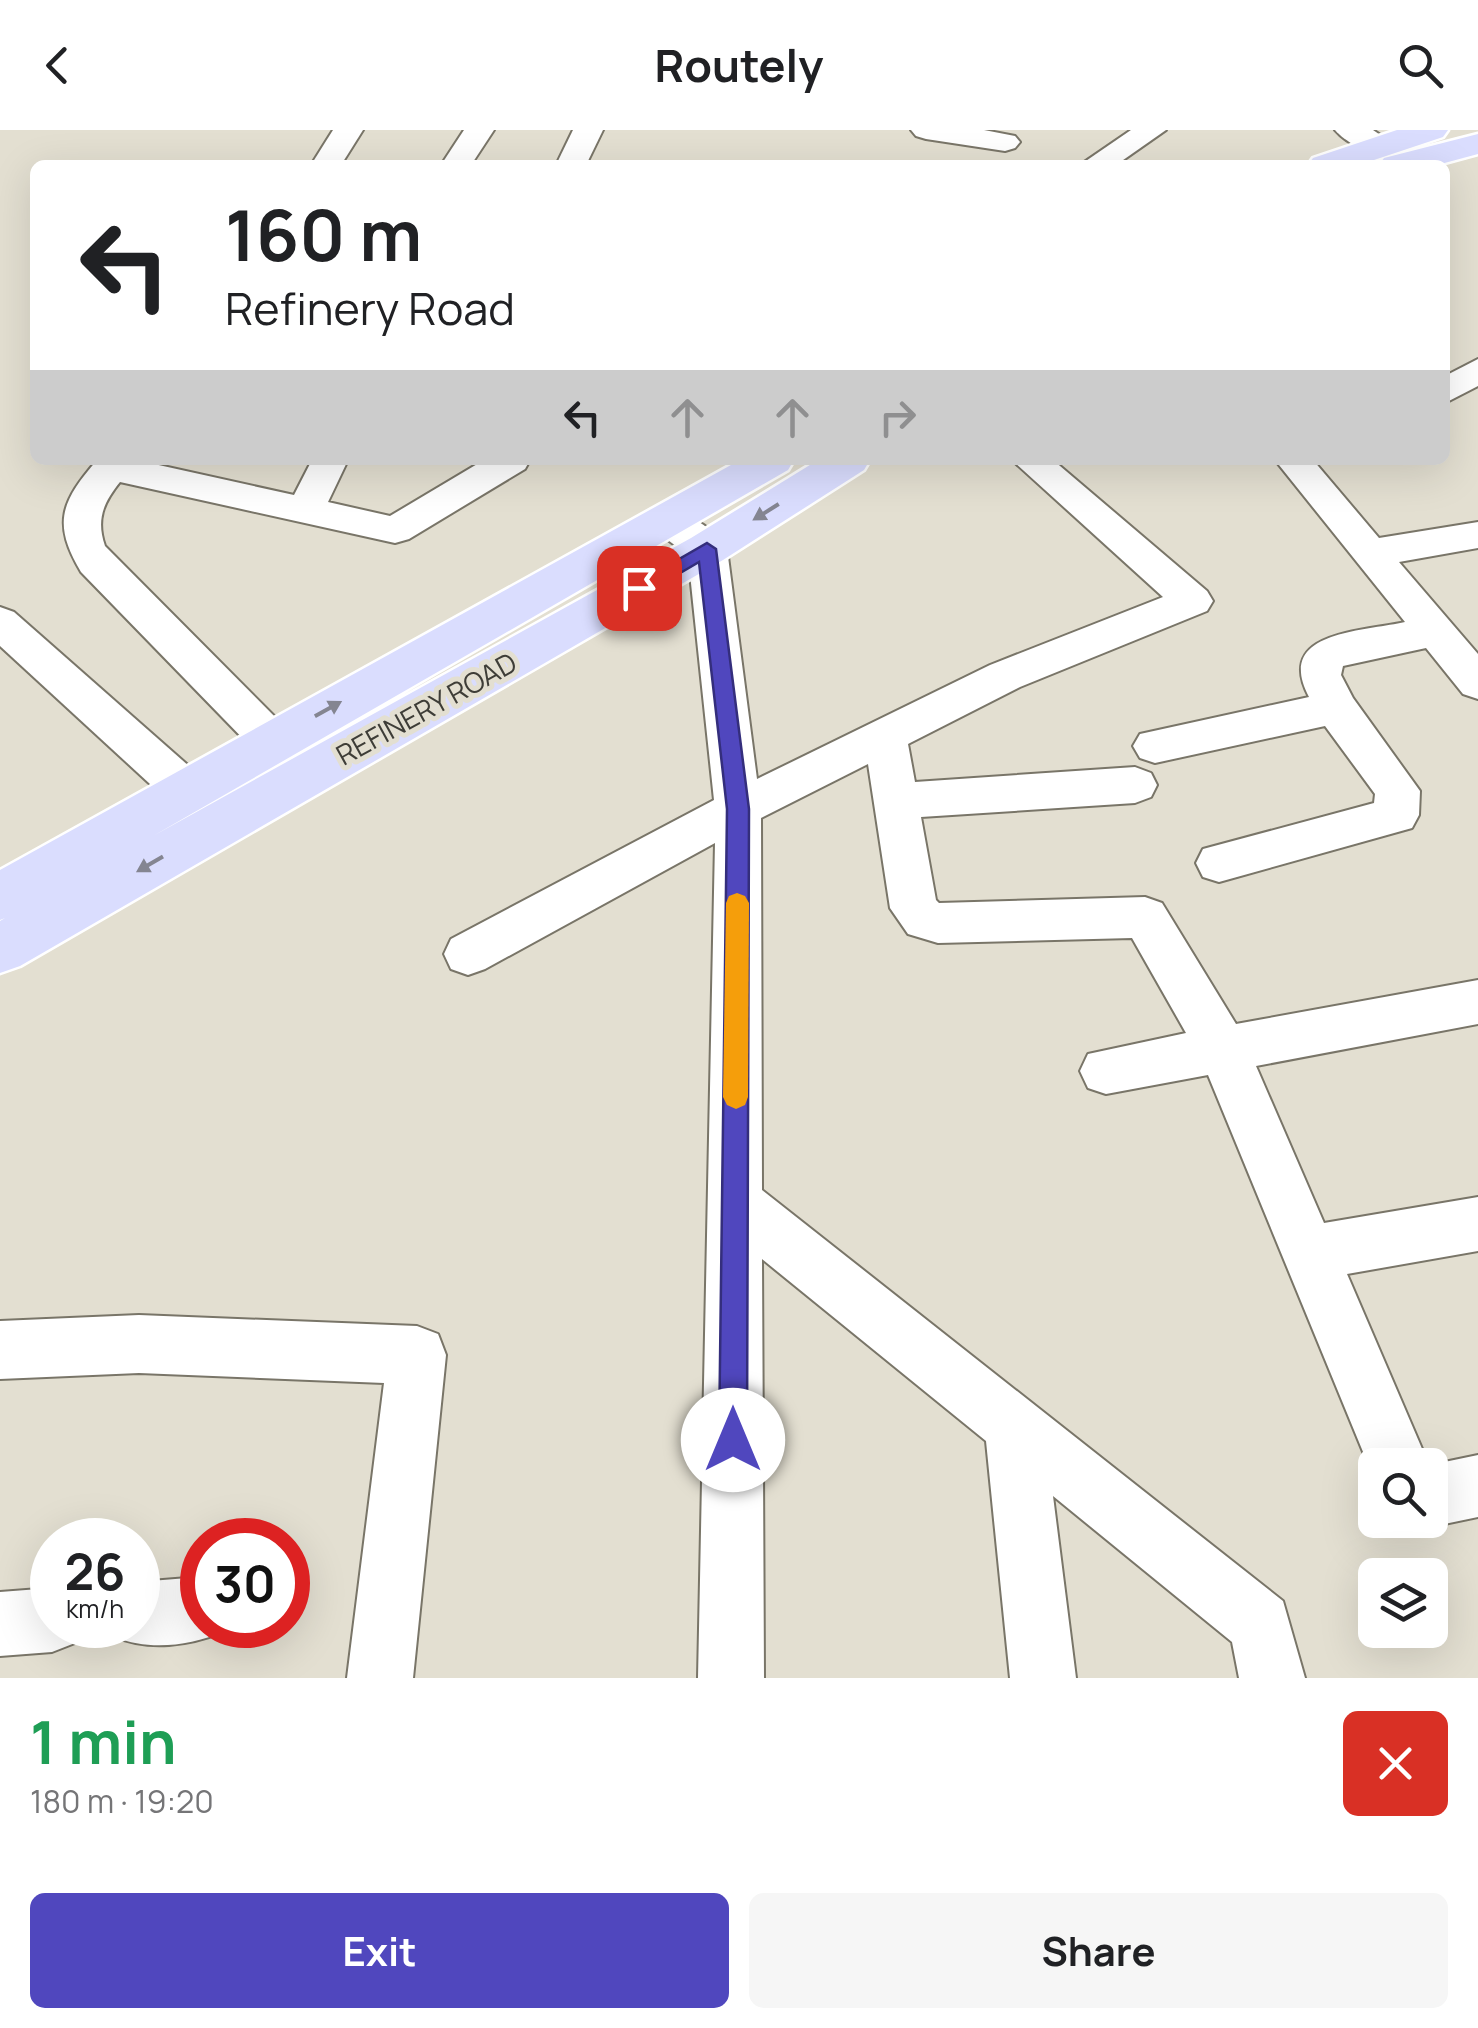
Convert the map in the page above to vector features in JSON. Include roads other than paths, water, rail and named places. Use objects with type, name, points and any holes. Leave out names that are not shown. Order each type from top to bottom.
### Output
[{"type":"main road","points":[[1339,160],[1375,147],[1444,139]]},
{"type":"main road","name":"REFINERY ROAD","points":[[0,897],[205,806],[300,780],[687,535],[767,465]]},
{"type":"main road","name":"REFINERY ROAD","points":[[0,949],[205,806],[271,740],[838,465]]},
{"type":"street","points":[[329,160],[348,130]]},
{"type":"street","points":[[459,160],[479,130]]},
{"type":"street","points":[[573,160],[588,130]]},
{"type":"street","points":[[926,130],[1005,142]]},
{"type":"street","points":[[1103,160],[1151,130]]},
{"type":"street","points":[[1450,389],[1478,370]]},
{"type":"street","points":[[113,465],[79,519],[81,542],[95,562],[271,740],[300,780]]},
{"type":"street","points":[[118,465],[395,530],[464,477],[498,465]]},
{"type":"street","points":[[305,510],[328,465]]},
{"type":"street","points":[[468,954],[738,809],[1005,676],[1193,600],[1036,465]]},
{"type":"street","points":[[1304,465],[1370,553],[1452,636],[1478,682]]},
{"type":"street","points":[[687,535],[738,809],[731,1678]]},
{"type":"street","points":[[1370,553],[1478,535]]},
{"type":"street","points":[[0,622],[205,806]]},
{"type":"street","points":[[1219,864],[1396,815],[1398,791],[1336,706],[1318,670],[1324,656],[1452,636]]},
{"type":"street","points":[[896,801],[1145,765],[1336,706]]},
{"type":"street","points":[[884,736],[914,908],[925,920],[938,923],[1145,917],[1223,1049],[1392,1448]]},
{"type":"street","points":[[1106,1071],[1478,1002]]},
{"type":"street","points":[[735,1202],[1260,1624],[1272,1678]]},
{"type":"street","points":[[1310,1253],[1478,1224]]},
{"type":"street","points":[[0,1350],[139,1344],[417,1355],[380,1678]]},
{"type":"street","points":[[1014,1426],[1043,1678]]},
{"type":"street","points":[[1448,1492],[1478,1486]]},
{"type":"street","points":[[0,1624],[30,1622]]}]
